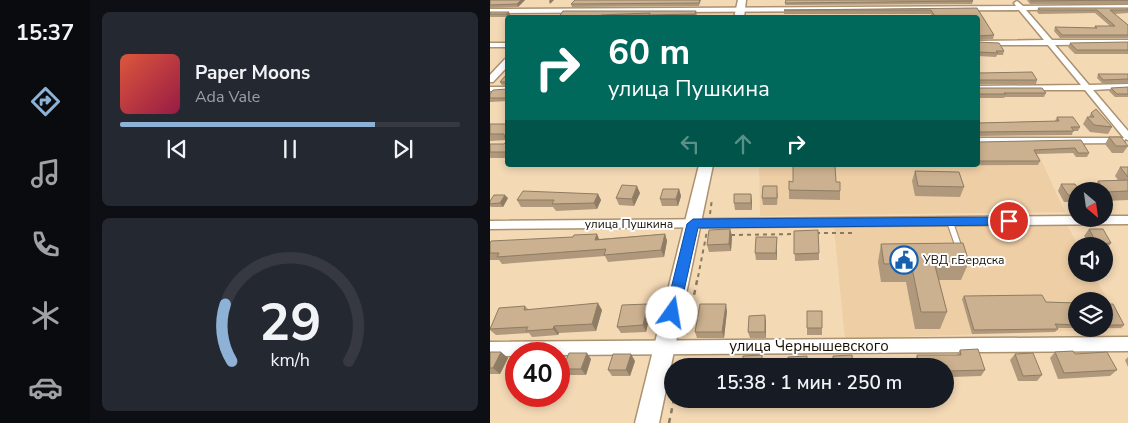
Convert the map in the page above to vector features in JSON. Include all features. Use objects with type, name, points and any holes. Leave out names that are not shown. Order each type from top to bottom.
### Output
[{"type":"street","points":[[1014,0],[1128,138]]},
{"type":"street","points":[[490,11],[557,8],[1128,7]]},
{"type":"street","points":[[551,15],[557,8]]},
{"type":"street","points":[[980,43],[1128,42]]},
{"type":"street","points":[[490,45],[505,45]]},
{"type":"street","points":[[490,80],[505,64]]},
{"type":"street","points":[[980,88],[1128,86]]},
{"type":"street","points":[[490,89],[505,89]]},
{"type":"street","points":[[980,141],[1128,138]]},
{"type":"street","points":[[647,423],[664,349],[701,224],[706,167]]},
{"type":"street","name":"улица Пушкина","points":[[490,225],[1128,220]]},
{"type":"street","name":"улица Чернышевского","points":[[490,350],[1128,344]]},
{"type":"lane","points":[[950,222],[961,254]]},
{"type":"path","points":[[682,358],[701,224],[714,192]]},
{"type":"path","points":[[669,423],[672,408]]},
{"type":"shaded area","points":[[980,140],[1032,140],[1065,212],[760,216],[759,167],[980,167]]},
{"type":"shaded area","points":[[1067,225],[1073,237],[1068,237],[1068,282],[1098,282],[1103,292],[1068,292],[1068,331],[845,339],[834,228]]},
{"type":"shaded area","points":[[1113,309],[1124,329],[1113,329]]},
{"type":"building","points":[[490,0],[521,0],[517,4],[490,5]]},
{"type":"building","points":[[575,0],[700,0],[699,3],[571,4]]},
{"type":"building","points":[[786,0],[972,0],[973,1],[785,3]]},
{"type":"building","points":[[1031,0],[1128,0],[1031,1]]},
{"type":"building","points":[[977,8],[994,35],[980,36],[980,15],[934,15],[931,10],[784,10]]},
{"type":"building","points":[[1038,8],[1128,8],[1128,10],[1110,10],[1128,25],[1128,35],[1062,35],[1055,27],[1097,28],[1095,26],[1115,26],[1097,10],[1040,10]]},
{"type":"building","points":[[563,11],[696,11],[695,14],[560,15]]},
{"type":"building","points":[[490,12],[509,12],[506,14],[490,14]]},
{"type":"building","points":[[980,42],[999,43],[1004,51],[996,51],[998,53],[980,52]]},
{"type":"building","points":[[1128,42],[1128,50],[1077,50],[1070,43]]},
{"type":"building","points":[[1032,72],[1037,80],[980,80],[980,73]]},
{"type":"building","points":[[1098,74],[1128,74],[1128,79],[1103,80]]},
{"type":"building","points":[[1128,87],[1128,94],[1117,94],[1111,88]]},
{"type":"building","points":[[980,88],[1042,88],[1046,93],[1004,93],[1006,94],[980,94]]},
{"type":"building","points":[[505,89],[505,98],[490,98],[493,90]]},
{"type":"building","points":[[1096,109],[1112,127],[1094,125],[1087,117],[1094,117],[1091,113]]},
{"type":"building","points":[[1057,117],[1073,117],[1080,127],[1071,127],[1074,131],[980,132],[980,123],[1059,121]]},
{"type":"building","points":[[490,124],[505,124],[505,138],[504,134],[490,134]]},
{"type":"building","points":[[1109,137],[1121,137],[1128,146],[1116,146]]},
{"type":"building","points":[[1081,140],[1089,153],[1078,153],[1075,148],[1034,150],[1040,161],[980,161],[980,142]]},
{"type":"building","points":[[490,144],[504,144],[505,152],[490,152]]},
{"type":"building","points":[[793,167],[835,167],[836,182],[840,182],[840,191],[789,190],[789,181],[793,182]]},
{"type":"building","points":[[1120,167],[1128,167],[1128,177]]},
{"type":"building","points":[[915,171],[959,172],[964,187],[918,186]]},
{"type":"building","points":[[1128,180],[1128,191],[1113,192],[1113,182],[1098,181]]},
{"type":"building","points":[[1061,184],[1068,184],[1068,195]]},
{"type":"building","points":[[622,185],[637,186],[632,199],[616,198]]},
{"type":"building","points":[[763,186],[777,186],[777,198],[762,198]]},
{"type":"building","points":[[663,189],[679,189],[676,199],[660,199]]},
{"type":"building","points":[[523,191],[598,194],[594,203],[552,204],[554,200],[517,200]]},
{"type":"building","points":[[734,194],[751,194],[751,203],[734,203]]},
{"type":"building","points":[[494,195],[505,195],[500,203],[490,204]]},
{"type":"building","points":[[730,229],[729,244],[707,245],[709,230]]},
{"type":"building","points":[[1089,229],[1103,229],[1108,237],[1093,237]]},
{"type":"building","points":[[818,230],[819,253],[794,254],[794,231]]},
{"type":"building","points":[[597,234],[595,240],[665,234],[661,250],[604,255],[606,249],[497,257],[499,253],[490,253],[491,241]]},
{"type":"building","points":[[756,237],[777,237],[776,253],[755,253]]},
{"type":"building","points":[[963,243],[969,262],[934,262],[947,312],[921,312],[911,263],[884,264],[881,244]]},
{"type":"building","points":[[1042,295],[1046,302],[1068,303],[1068,325],[1055,324],[1058,329],[974,330],[964,296]]},
{"type":"building","points":[[598,303],[592,324],[554,326],[553,329],[526,331],[528,327],[490,329],[499,308],[525,306],[524,310]]},
{"type":"building","points":[[648,304],[643,325],[617,327],[622,305]]},
{"type":"building","points":[[700,304],[726,304],[722,332],[695,332]]},
{"type":"building","points":[[1113,304],[1124,325],[1113,325]]},
{"type":"building","points":[[807,311],[822,311],[822,328],[807,328]]},
{"type":"building","points":[[765,315],[765,332],[748,332],[749,316]]},
{"type":"building","points":[[978,349],[985,370],[954,371],[954,358],[918,358],[917,355],[961,355],[960,350]]},
{"type":"building","points":[[1073,351],[1075,354],[1107,352],[1117,370],[1064,373],[1055,352]]},
{"type":"building","points":[[490,352],[501,352],[493,368],[490,368]]},
{"type":"building","points":[[570,353],[587,353],[581,369],[570,369]]},
{"type":"building","points":[[1033,353],[1042,375],[1023,376],[1015,354]]},
{"type":"building","points":[[613,354],[631,354],[626,370],[608,370]]},
{"type":"building","points":[[762,355],[762,358],[743,358],[743,356]]},
{"type":"building","points":[[852,355],[852,358],[833,358],[833,356]]},
{"type":"building","points":[[807,356],[807,358],[788,358]]},
{"type":"place","name":"УВД г.Бердска","points":[[904,260]]},
{"type":"route","points":[[672,313],[693,224],[1009,221]]}]
